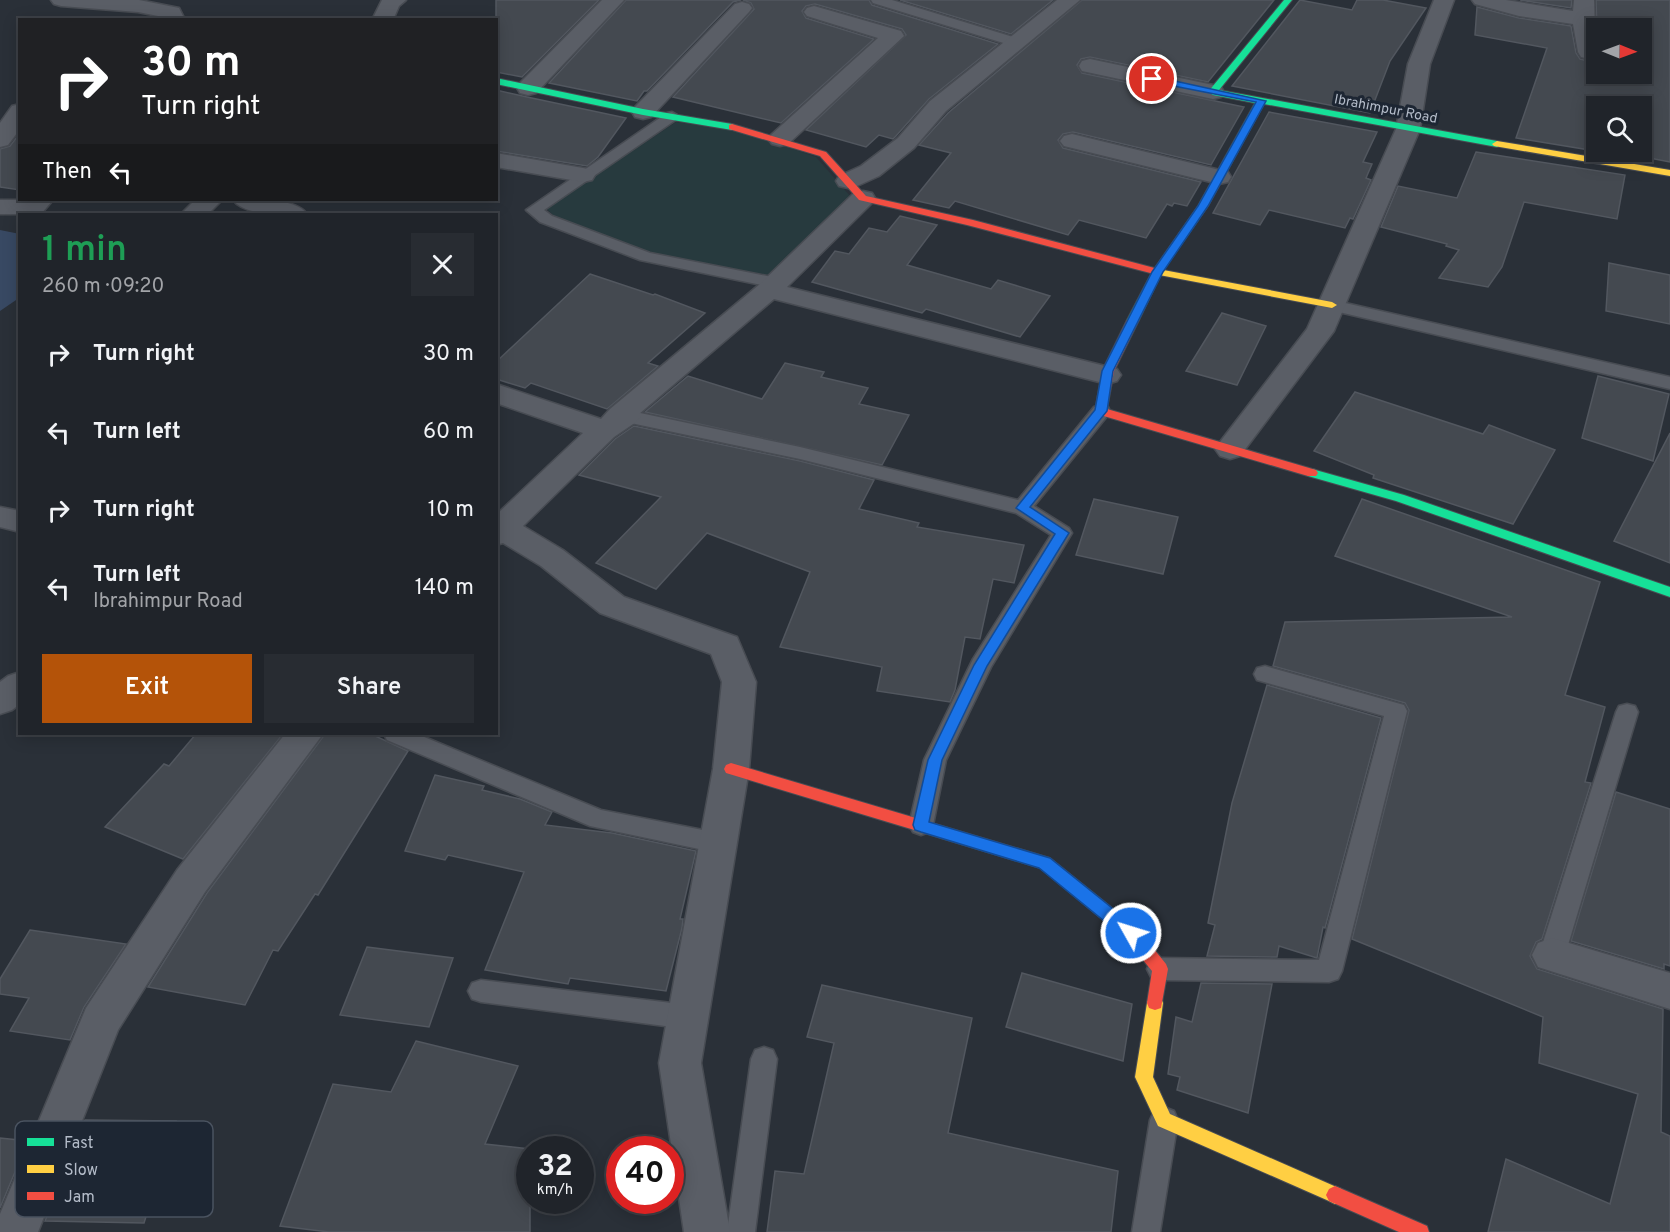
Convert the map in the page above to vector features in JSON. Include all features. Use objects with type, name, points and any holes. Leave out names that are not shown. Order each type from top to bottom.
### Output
[{"type":"street","points":[[61,0],[138,6],[172,12],[174,18]]},
{"type":"street","points":[[383,18],[391,2],[396,0]]},
{"type":"street","points":[[528,88],[614,0]]},
{"type":"street","points":[[707,1232],[680,1062],[731,769],[740,682],[725,646],[612,605],[552,558],[500,531],[615,423],[620,415],[772,286],[870,171],[906,143],[938,106],[1070,0]]},
{"type":"street","points":[[1090,66],[1213,92],[1288,0]]},
{"type":"street","points":[[1230,449],[1320,331],[1408,129],[1419,64],[1444,0]]},
{"type":"street","points":[[1482,0],[1520,10],[1584,10],[1586,31]]},
{"type":"street","points":[[644,112],[742,8]]},
{"type":"street","points":[[780,139],[893,36],[814,12]]},
{"type":"street","points":[[498,81],[644,112],[744,129],[824,154],[855,189],[1157,272],[1332,305]]},
{"type":"street","name":"Ibrahimpur Road","points":[[1213,92],[1408,129],[1670,173]]},
{"type":"street","points":[[1261,101],[1203,206],[1157,272],[1107,375],[1101,411],[1400,498],[1670,592]]},
{"type":"street","points":[[0,140],[18,114]]},
{"type":"street","points":[[1072,141],[1219,177]]},
{"type":"street","points":[[498,160],[583,175]]},
{"type":"street","points":[[0,207],[32,209],[40,201]]},
{"type":"street","points":[[195,213],[209,201]]},
{"type":"street","points":[[248,201],[290,213]]},
{"type":"street","points":[[772,286],[1107,375]]},
{"type":"street","points":[[498,394],[615,423]]},
{"type":"street","points":[[0,517],[18,522]]},
{"type":"street","points":[[0,701],[18,688]]},
{"type":"street","points":[[60,1121],[101,1021],[192,881],[304,735]]},
{"type":"street","points":[[731,769],[1045,863],[1131,933],[1161,969],[1144,1077],[1164,1120],[1420,1232]]},
{"type":"street","points":[[1552,955],[1670,991]]},
{"type":"street","points":[[15,1232],[21,1217]]},
{"type":"lane","points":[[878,0],[1015,42]]},
{"type":"lane","points":[[672,116],[534,210],[546,219],[645,256],[772,286]]},
{"type":"lane","points":[[1332,305],[1670,383]]},
{"type":"lane","points":[[1022,508],[1101,411]]},
{"type":"lane","points":[[615,423],[800,453],[1022,508],[1062,533],[981,665],[935,760],[921,825]]},
{"type":"lane","points":[[1161,969],[1329,970],[1396,711],[1265,674]]},
{"type":"lane","points":[[1552,955],[1627,712]]},
{"type":"lane","points":[[397,735],[598,819],[718,843]]},
{"type":"lane","points":[[481,991],[688,1017]]},
{"type":"lane","points":[[741,1232],[764,1059]]},
{"type":"lane","points":[[1146,1232],[1164,1120]]},
{"type":"green space","points":[[676,122],[741,131],[816,157],[851,197],[774,276],[655,255],[556,218],[546,208]]},
{"type":"water","points":[[0,230],[18,234],[18,299],[0,311]]},
{"type":"building","points":[[496,0],[599,0],[522,77],[498,72],[498,18],[496,18]]},
{"type":"building","points":[[626,0],[741,0],[733,2],[647,91],[644,91],[637,101],[549,83]]},
{"type":"building","points":[[743,0],[869,0],[872,5],[998,44],[929,99],[893,139],[879,135],[866,147],[806,130],[906,35],[902,29],[815,4],[806,6],[802,11],[806,18],[874,39],[781,123],[673,97],[754,9],[751,3]]},
{"type":"building","points":[[900,0],[1053,0],[1011,34]]},
{"type":"building","points":[[1082,0],[1274,0],[1208,82],[1090,57],[1081,59],[1077,65],[1082,73],[1244,107],[1211,165],[1073,132],[1063,134],[1058,140],[1063,148],[1201,182],[1187,206],[1167,204],[1146,238],[1079,220],[1068,235],[955,201],[949,208],[913,200],[951,153],[919,145],[948,113]]},
{"type":"building","points":[[1300,0],[1352,10],[1357,0],[1383,0],[1426,8],[1390,61],[1370,113],[1232,86]]},
{"type":"building","points":[[1520,0],[1572,0],[1571,8]]},
{"type":"building","points":[[1596,0],[1670,0],[1670,162],[1652,158],[1652,96],[1586,96],[1586,149],[1516,138],[1547,48],[1475,35],[1477,7],[1519,18],[1571,26],[1576,53],[1580,59],[1586,60],[1586,84],[1652,84],[1652,18],[1597,18]]},
{"type":"building","points":[[498,90],[626,118],[598,157],[587,166],[498,151]]},
{"type":"building","points":[[1269,112],[1377,132],[1363,162],[1372,164],[1366,178],[1371,180],[1353,219],[1350,218],[1345,228],[1269,210],[1260,225],[1213,213]]},
{"type":"building","points":[[18,136],[18,190],[0,187],[0,149],[10,146]]},
{"type":"building","points":[[1476,152],[1625,175],[1617,219],[1524,202],[1502,267],[1488,287],[1439,278],[1459,250],[1446,246],[1447,244],[1381,227],[1398,186],[1457,198]]},
{"type":"building","points":[[900,216],[937,225],[907,265],[991,289],[998,280],[1050,296],[1020,337],[926,309],[922,313],[812,282],[835,251],[849,254],[869,228],[887,232]]},
{"type":"building","points":[[1609,263],[1670,275],[1670,324],[1606,311]]},
{"type":"building","points":[[590,274],[655,294],[705,313],[648,363],[658,366],[607,409],[531,383],[525,388],[498,380],[498,360]]},
{"type":"building","points":[[1222,313],[1266,326],[1237,385],[1186,371]]},
{"type":"building","points":[[785,363],[824,372],[821,377],[868,388],[859,404],[909,415],[882,465],[645,412],[688,376],[762,399]]},
{"type":"building","points":[[1598,376],[1669,394],[1653,461],[1582,438]]},
{"type":"building","points":[[1355,392],[1483,434],[1489,425],[1555,450],[1513,524],[1373,478],[1374,475],[1314,451]]},
{"type":"building","points":[[634,426],[800,461],[874,480],[859,509],[919,523],[917,527],[1024,545],[1014,583],[993,579],[980,639],[965,637],[955,690],[950,702],[877,691],[882,667],[780,647],[810,572],[707,533],[656,589],[596,563],[661,497],[579,475],[615,439]]},
{"type":"building","points":[[1670,433],[1670,563],[1614,541]]},
{"type":"building","points":[[1094,499],[1178,517],[1163,574],[1076,555]]},
{"type":"building","points":[[1362,499],[1600,582],[1565,695],[1605,707],[1585,782],[1591,783],[1542,939],[1536,942],[1530,956],[1537,969],[1663,1009],[1661,1132],[1670,1136],[1670,1232],[1488,1232],[1506,1159],[1610,1204],[1638,1094],[1539,1063],[1543,1017],[1352,939],[1409,710],[1405,703],[1273,666],[1285,622],[1512,617],[1335,556]]},
{"type":"building","points":[[1267,685],[1381,718],[1325,928],[1323,927],[1317,958],[1279,946],[1277,957],[1207,956],[1215,925],[1208,923],[1232,803]]},
{"type":"building","points":[[195,735],[282,735],[183,859],[105,827],[164,764],[169,766]]},
{"type":"building","points":[[324,735],[373,735],[408,751],[318,895],[315,894],[278,951],[273,950],[245,1005],[148,987],[207,893]]},
{"type":"building","points":[[435,775],[484,786],[482,790],[520,799],[552,812],[545,825],[612,833],[696,851],[680,919],[683,919],[682,928],[666,991],[570,978],[568,984],[485,970],[524,872],[448,855],[445,860],[405,851]]},
{"type":"building","points":[[1616,792],[1670,809],[1670,966],[1664,964],[1664,969],[1571,941]]},
{"type":"building","points":[[30,930],[126,944],[84,1007],[70,1040],[10,1031],[29,998],[0,994],[0,979]]},
{"type":"building","points":[[367,947],[453,958],[429,1027],[340,1015]]},
{"type":"building","points":[[1022,973],[1132,1004],[1123,1061],[1006,1027]]},
{"type":"building","points":[[1201,983],[1272,984],[1248,1113],[1177,1090],[1180,1077],[1168,1074],[1176,1017],[1192,1022]]},
{"type":"building","points":[[822,985],[972,1018],[948,1133],[1118,1171],[1111,1232],[767,1232],[775,1171],[804,1174],[834,1043],[807,1037]]},
{"type":"building","points":[[416,1041],[518,1066],[485,1144],[516,1147],[516,1214],[530,1214],[530,1232],[329,1232],[280,1226],[333,1084],[391,1092]]},
{"type":"building","points":[[85,1120],[176,1121],[85,1121]]},
{"type":"building","points":[[0,1138],[15,1140],[15,1172],[0,1208]]},
{"type":"building","points":[[47,1217],[146,1217],[144,1223],[45,1221]]},
{"type":"traffic: fast","points":[[1288,0],[1213,92],[1497,144]]},
{"type":"traffic: fast","points":[[498,81],[643,112],[732,127]]},
{"type":"traffic: fast","points":[[1133,320],[1157,272],[1203,206],[1261,101]]},
{"type":"traffic: fast","points":[[1312,473],[1400,498],[1670,592]]},
{"type":"traffic: slow","points":[[1497,144],[1670,173]]},
{"type":"traffic: slow","points":[[1158,272],[1332,305]]},
{"type":"traffic: slow","points":[[1155,1003],[1144,1077],[1164,1120],[1335,1195]]},
{"type":"traffic: jam","points":[[732,127],[823,154],[863,198],[969,222],[1158,272]]},
{"type":"traffic: jam","points":[[1133,320],[1108,371],[1101,411],[1312,473]]},
{"type":"traffic: jam","points":[[731,769],[1045,863],[1131,933],[1160,969],[1155,1003]]},
{"type":"traffic: jam","points":[[1335,1195],[1420,1232]]},
{"type":"route","points":[[1131,933],[1045,863],[921,825],[935,760],[981,665],[1062,533],[1022,508],[1101,411],[1108,371],[1157,272],[1203,206],[1261,101],[1152,79]]}]
